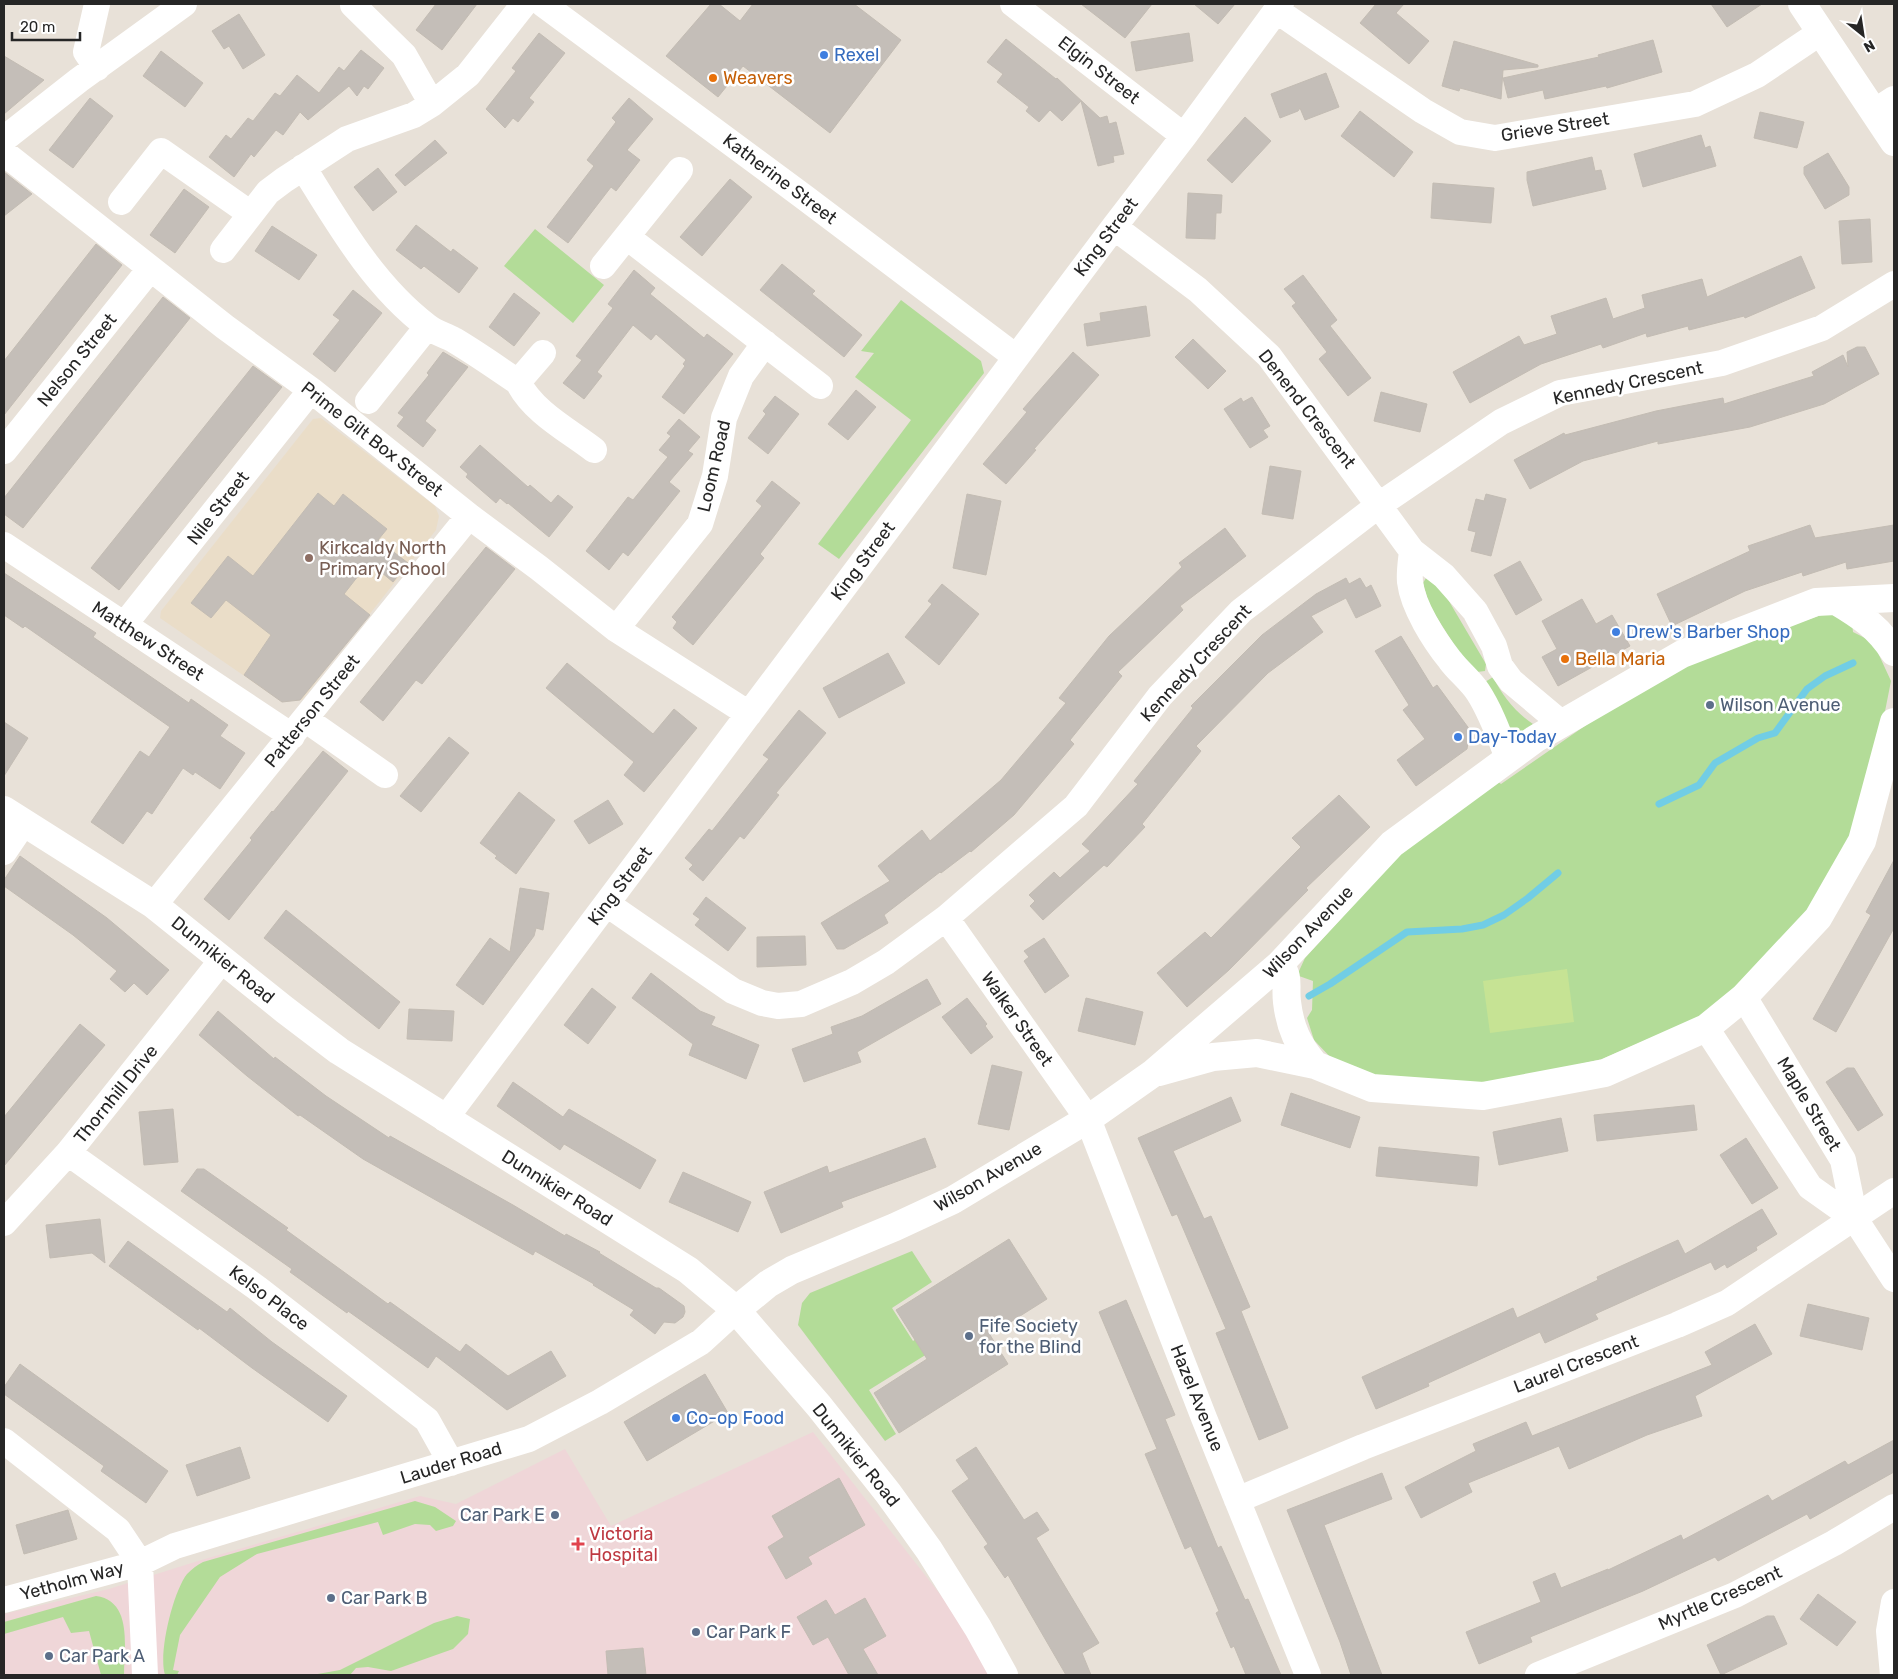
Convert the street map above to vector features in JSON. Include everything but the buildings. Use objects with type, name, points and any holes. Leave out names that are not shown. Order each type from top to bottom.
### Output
[{"type":"street","points":[[97,4],[86,52],[97,68]]},
{"type":"street","points":[[223,250],[268,192],[303,167],[347,139],[414,115],[432,104],[468,75],[524,4]]},
{"type":"street","name":"Katherine Street","points":[[543,4],[797,191],[1016,357]]},
{"type":"street","name":"Elgin Street","points":[[1013,4],[1184,136]]},
{"type":"street","points":[[1802,4],[1821,32],[1884,106],[1894,142]]},
{"type":"street","points":[[353,5],[404,55],[432,104]]},
{"type":"street","points":[[4,139],[175,6]]},
{"type":"street","name":"King Street","points":[[445,1119],[1279,7]]},
{"type":"street","name":"Grieve Street","points":[[1279,7],[1423,111],[1460,132],[1495,138],[1695,104],[1756,75],[1821,32]]},
{"type":"street","points":[[121,202],[161,151],[251,214]]},
{"type":"street","name":"Prime Gilt Box Street","points":[[4,153],[225,327],[312,390],[469,516],[616,629],[749,714]]},
{"type":"street","points":[[303,167],[353,245],[376,276],[407,309],[427,327],[452,339],[518,382],[532,403],[594,450]]},
{"type":"street","points":[[603,266],[680,170]]},
{"type":"street","name":"Denend Crescent","points":[[1114,227],[1198,290],[1270,356],[1412,551],[1444,576],[1475,612],[1494,646],[1500,666],[1511,681],[1561,723]]},
{"type":"street","points":[[627,237],[820,386]]},
{"type":"street","name":"Nelson Street","points":[[4,451],[150,269]]},
{"type":"street","name":"Kennedy Crescent","points":[[607,904],[733,991],[762,1003],[778,1006],[801,1004],[852,982],[886,962],[946,918],[1076,806],[1160,696],[1242,611],[1379,505],[1501,422],[1560,394],[1722,363],[1822,328],[1894,284]]},
{"type":"street","points":[[368,401],[427,327]]},
{"type":"street","name":"Loom Road","points":[[616,629],[700,524],[715,476],[724,418],[741,376],[765,343]]},
{"type":"street","points":[[518,382],[543,353]]},
{"type":"street","name":"Nile Street","points":[[124,625],[312,390]]},
{"type":"street","name":"Patterson Street","points":[[154,905],[469,516]]},
{"type":"street","name":"Matthew Street","points":[[4,546],[124,625],[298,727],[385,775]]},
{"type":"street","points":[[1412,551],[1410,582],[1422,615],[1450,661],[1479,694],[1490,714],[1508,758]]},
{"type":"street","name":"Wilson Avenue","points":[[736,1310],[768,1284],[792,1270],[895,1227],[953,1200],[1088,1119],[1152,1074],[1280,964],[1392,844],[1508,758],[1561,723],[1682,654],[1816,602],[1894,598]]},
{"type":"street","points":[[1836,601],[1866,619],[1885,637],[1894,652]]},
{"type":"street","points":[[1152,1074],[1213,1057],[1257,1053],[1315,1065],[1372,1088],[1483,1096],[1605,1073],[1706,1028],[1744,998],[1818,918],[1862,841],[1894,722]]},
{"type":"street","points":[[4,852],[14,817]]},
{"type":"street","name":"Dunnikier Road","points":[[14,817],[154,905],[339,1051],[688,1270],[736,1310],[819,1406],[888,1493],[929,1550],[978,1628],[1004,1675]]},
{"type":"street","name":"Walker Street","points":[[946,918],[1088,1119]]},
{"type":"street","name":"Thornhill Drive","points":[[4,1224],[68,1153],[222,960]]},
{"type":"street","points":[[1280,964],[1286,973],[1287,1000],[1293,1031],[1302,1049],[1315,1065]]},
{"type":"street","name":"Maple Street","points":[[1744,998],[1843,1160],[1854,1219]]},
{"type":"street","name":"Maple Street","points":[[1706,1028],[1810,1187],[1854,1219],[1894,1279]]},
{"type":"street","name":"Hazel Avenue","points":[[1088,1119],[1237,1500],[1308,1675]]},
{"type":"street","name":"Kelso Place","points":[[68,1153],[257,1288],[427,1420],[452,1463]]},
{"type":"street","name":"Laurel Crescent","points":[[1237,1500],[1363,1447],[1677,1325],[1727,1303],[1894,1191]]},
{"type":"street","name":"Lauder Road","points":[[140,1563],[175,1546],[529,1439],[600,1402],[702,1342],[736,1310]]},
{"type":"street","points":[[4,1441],[118,1530],[140,1563],[145,1675]]},
{"type":"street","name":"Myrtle Crescent","points":[[1538,1675],[1735,1595],[1834,1543],[1894,1507]]},
{"type":"street","name":"Yetholm Way","points":[[4,1600],[140,1563]]},
{"type":"street","points":[[1893,1675],[1889,1631],[1894,1602]]},
{"type":"shaded area","name":"Kirkcaldy North Primary School","points":[[321,418],[435,506],[439,516],[436,530],[302,700],[282,702],[160,618],[161,611],[313,419]]},
{"type":"shaded area","name":"Victoria Hospital","points":[[813,1432],[954,1612],[989,1675],[4,1675],[4,1614],[109,1589],[420,1496],[456,1504],[565,1449],[611,1526]]},
{"type":"green space","points":[[535,229],[604,285],[573,323],[504,266]]},
{"type":"green space","points":[[901,300],[981,361],[984,373],[839,559],[818,544],[911,420],[855,377],[874,353],[861,351]]},
{"type":"green space","points":[[1426,578],[1443,591],[1486,664],[1485,671],[1477,672],[1458,651],[1429,605],[1423,583]]},
{"type":"green space","points":[[1827,613],[1852,622],[1853,632],[1873,642],[1891,681],[1871,782],[1848,852],[1801,927],[1718,1009],[1602,1059],[1483,1087],[1386,1082],[1333,1060],[1314,1040],[1307,1018],[1312,1010],[1313,981],[1299,976],[1299,971],[1305,958],[1400,854],[1497,781],[1501,784],[1631,694],[1708,654]]},
{"type":"green space","points":[[1493,677],[1510,703],[1533,724],[1513,739],[1485,682]]},
{"type":"green space","points":[[1567,969],[1574,1022],[1490,1033],[1483,981]]},
{"type":"green space","points":[[912,1251],[932,1282],[892,1308],[913,1341],[938,1325],[948,1341],[869,1390],[896,1434],[885,1441],[798,1325],[802,1303],[810,1293]]},
{"type":"green space","points":[[415,1501],[435,1507],[456,1521],[453,1526],[436,1531],[430,1525],[415,1524],[383,1535],[378,1522],[257,1554],[220,1577],[180,1635],[173,1670],[179,1671],[177,1675],[165,1675],[163,1665],[165,1638],[172,1608],[187,1574],[197,1566],[203,1562]]},
{"type":"green space","points":[[96,1596],[108,1600],[116,1607],[121,1616],[125,1639],[124,1675],[101,1675],[89,1631],[71,1633],[63,1617],[4,1634],[4,1622]]},
{"type":"green space","points":[[457,1616],[470,1619],[468,1634],[453,1649],[391,1671],[368,1667],[356,1668],[350,1675],[312,1675],[340,1670],[434,1623]]},
{"type":"waterway","points":[[1659,804],[1699,785],[1715,763],[1758,738],[1775,733],[1807,689],[1825,676],[1853,663]]},
{"type":"waterway","points":[[1309,996],[1407,932],[1462,929],[1483,925],[1504,915],[1558,873]]},
{"type":"place","name":"Rexel","points":[[824,55]]},
{"type":"place","name":"Weavers","points":[[713,78]]},
{"type":"place","name":"Kirkcaldy North Primary School","points":[[309,558]]},
{"type":"place","name":"Drew's Barber Shop","points":[[1616,632]]},
{"type":"place","name":"Bella Maria","points":[[1565,659]]},
{"type":"place","name":"Wilson Avenue","points":[[1710,705]]},
{"type":"place","name":"Day-Today","points":[[1458,737]]},
{"type":"place","name":"Fife Society for the Blind","points":[[969,1336]]},
{"type":"place","name":"Co-op Food","points":[[676,1418]]},
{"type":"place","name":"Car Park E","points":[[555,1515]]},
{"type":"place","name":"Victoria Hospital","points":[[578,1544]]},
{"type":"place","name":"Car Park B","points":[[331,1598]]},
{"type":"place","name":"Car Park F","points":[[696,1632]]},
{"type":"place","name":"Car Park A","points":[[49,1656]]}]
